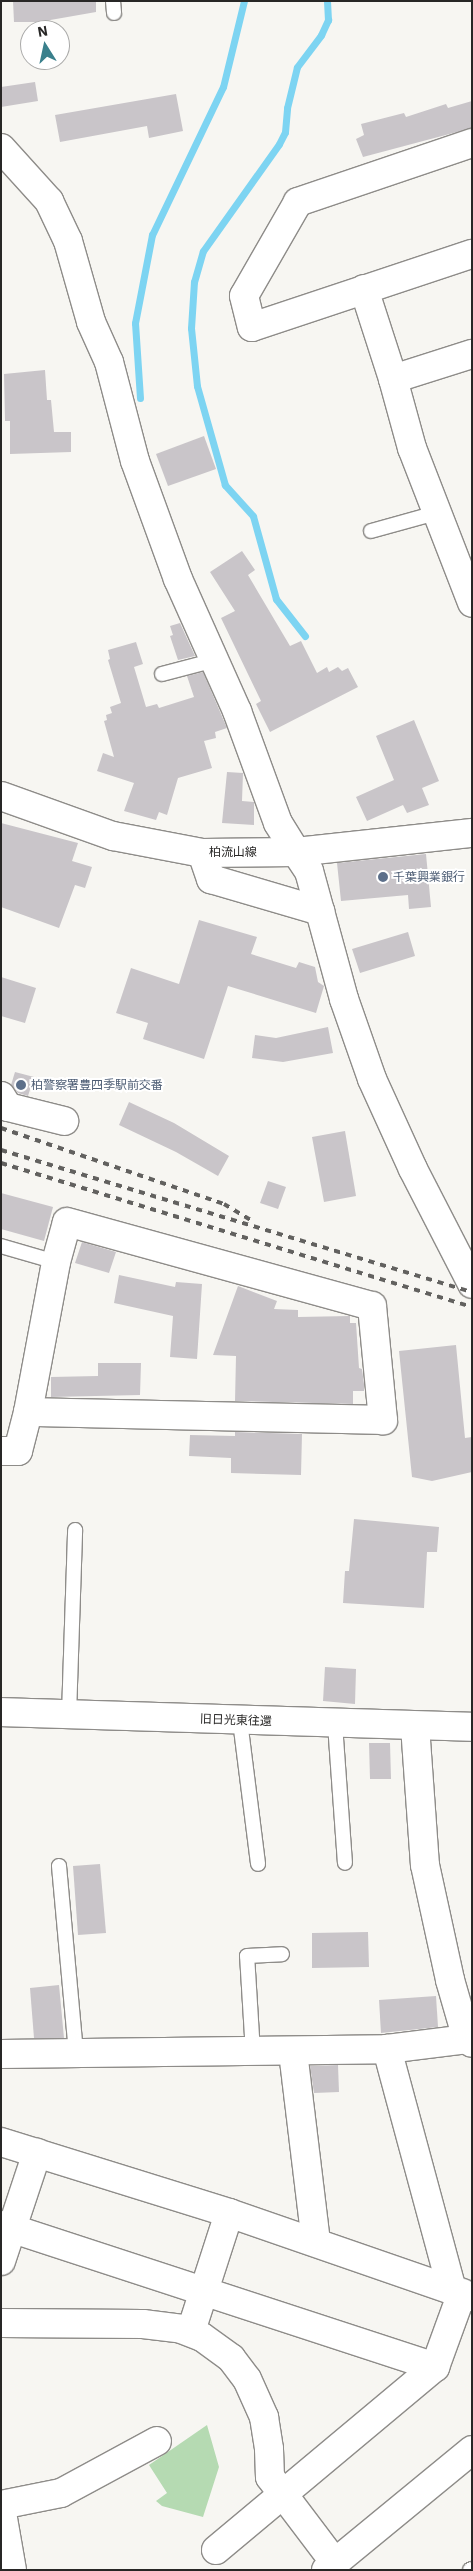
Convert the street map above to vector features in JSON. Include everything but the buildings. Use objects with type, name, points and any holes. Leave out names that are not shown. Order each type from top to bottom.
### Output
[{"type":"street","points":[[472,143],[298,202],[244,296],[252,327],[472,254]]},
{"type":"street","points":[[1,148],[49,201],[68,240],[91,322],[110,362],[135,462],[178,579],[237,711],[278,823],[309,871],[344,999],[372,1079],[413,1169],[472,1284]]},
{"type":"street","points":[[364,289],[393,378],[412,448],[472,603]]},
{"type":"street","points":[[393,378],[472,354]]},
{"type":"street","name":"柏流山線","points":[[1,796],[113,836],[202,853],[296,852],[472,833]]},
{"type":"street","points":[[202,853],[211,879],[320,911]]},
{"type":"street","points":[[1,1096],[8,1106],[64,1121]]},
{"type":"street","points":[[1,1451],[18,1451],[28,1412],[56,1262],[67,1222],[372,1306],[383,1420],[28,1412]]},
{"type":"street","name":"旧日光東往還","points":[[1,1712],[472,1728]]},
{"type":"street","points":[[1,2054],[253,2053],[387,2050],[470,2041],[450,1980],[425,1865],[415,1726]]},
{"type":"street","points":[[216,2550],[435,2367],[462,2293],[387,2050]]},
{"type":"street","points":[[293,2052],[316,2242]]},
{"type":"street","points":[[1,2142],[229,2213],[462,2293]]},
{"type":"street","points":[[1,2261],[7,2227],[37,2153]]},
{"type":"street","points":[[191,2331],[229,2213]]},
{"type":"street","points":[[7,2227],[435,2367]]},
{"type":"street","points":[[1,2323],[144,2324],[191,2331],[231,2358],[247,2379],[264,2417],[269,2449],[270,2477],[330,2566],[472,2450]]},
{"type":"street","points":[[12,2570],[1,2506],[61,2494],[157,2441]]},
{"type":"lane","points":[[371,531],[436,513]]},
{"type":"lane","points":[[162,674],[215,660]]},
{"type":"lane","points":[[1,1246],[56,1262]]},
{"type":"lane","points":[[69,1715],[75,1530]]},
{"type":"lane","points":[[240,1721],[258,1864]]},
{"type":"lane","points":[[335,1724],[345,1863]]},
{"type":"lane","points":[[59,1866],[76,2054]]},
{"type":"lane","points":[[253,2053],[247,1956],[282,1954]]},
{"type":"green space","points":[[207,2425],[219,2467],[203,2517],[162,2506],[156,2501],[167,2493],[149,2465]]},
{"type":"waterway","points":[[140,398],[135,323],[152,235],[223,87],[244,1]]},
{"type":"waterway","points":[[305,636],[276,599],[253,516],[225,485],[197,386],[191,328],[194,282],[203,251],[279,144],[285,132],[287,108],[297,67],[321,35],[328,20],[327,1]]},
{"type":"railway","points":[[1,1128],[224,1204],[254,1222]]},
{"type":"railway","points":[[1,1150],[472,1292]]},
{"type":"railway","points":[[1,1163],[472,1307]]},
{"type":"place","name":"千葉興業銀行","points":[[383,877]]},
{"type":"place","name":"柏警察署豊四季駅前交番","points":[[21,1085]]}]
